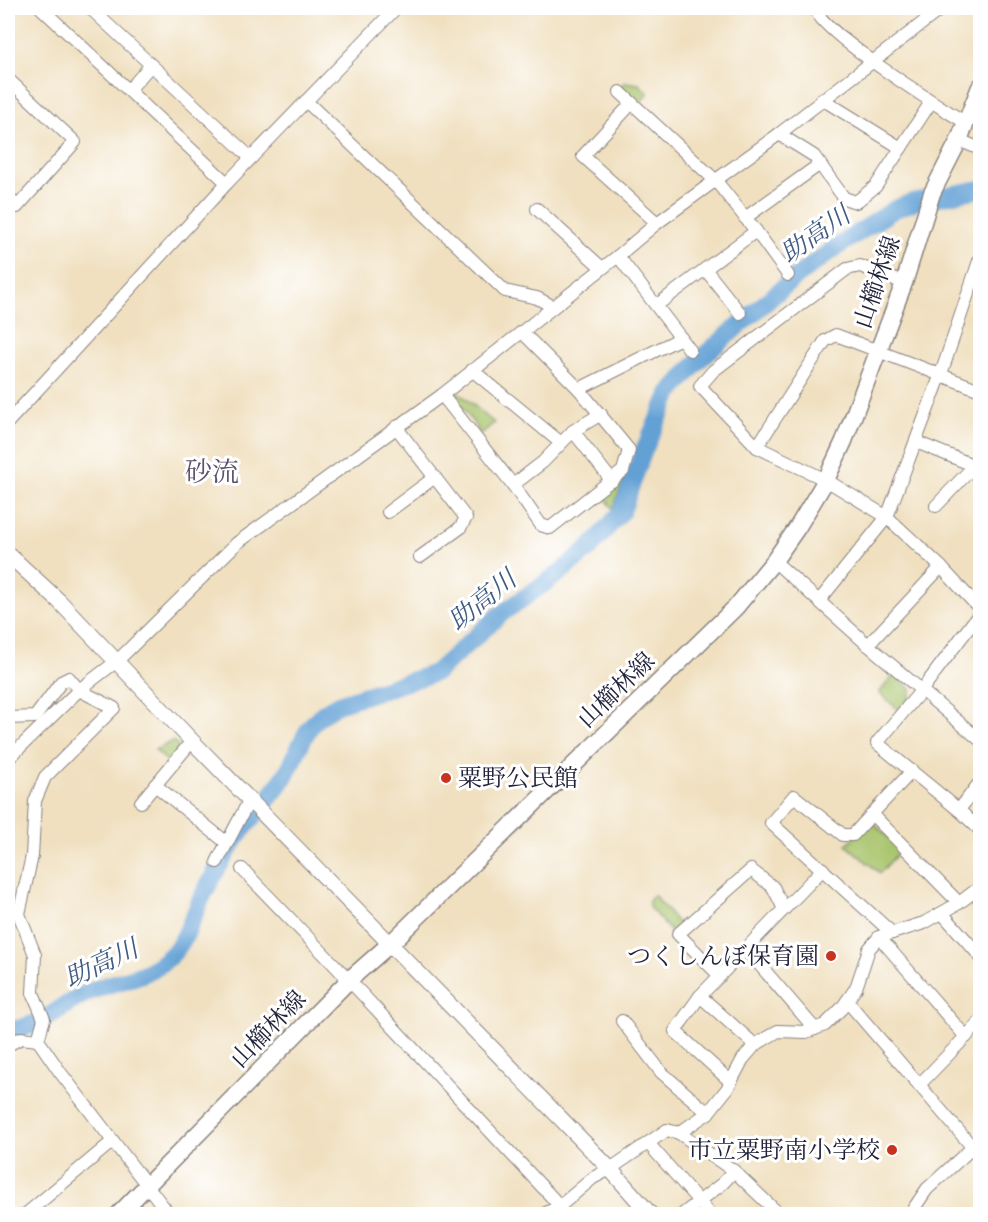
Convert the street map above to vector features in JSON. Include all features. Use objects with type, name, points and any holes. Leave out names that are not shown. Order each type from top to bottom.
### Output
[{"type":"main road","name":"山櫛林線","points":[[119,1215],[349,980],[392,943],[736,607],[774,561],[826,480],[844,441],[904,283],[932,193],[979,98]]},
{"type":"street","points":[[41,8],[227,183]]},
{"type":"street","points":[[90,8],[251,158]]},
{"type":"street","points":[[8,422],[227,183],[396,8]]},
{"type":"street","points":[[815,8],[822,20],[872,62],[966,123]]},
{"type":"street","points":[[8,759],[79,690],[117,661],[237,543],[442,394],[657,223],[779,134],[942,8]]},
{"type":"street","points":[[129,90],[151,65]]},
{"type":"street","points":[[8,79],[75,142],[17,207],[8,197]]},
{"type":"street","points":[[620,92],[716,181],[788,275]]},
{"type":"street","points":[[822,99],[901,148]]},
{"type":"street","points":[[306,101],[505,291],[537,298],[552,306]]},
{"type":"street","points":[[779,134],[814,156],[844,198],[856,202],[876,186],[931,102]]},
{"type":"street","points":[[632,103],[583,156],[657,223]]},
{"type":"street","points":[[959,140],[981,149]]},
{"type":"street","points":[[744,218],[820,164]]},
{"type":"street","points":[[537,209],[602,268]]},
{"type":"street","points":[[657,305],[756,231]]},
{"type":"street","points":[[618,256],[690,350]]},
{"type":"street","points":[[819,601],[887,517],[941,374],[981,258]]},
{"type":"street","points":[[904,283],[860,266],[847,268],[713,371],[700,386],[758,447],[826,480],[887,517],[941,567],[981,611],[921,691],[878,743],[981,830]]},
{"type":"street","points":[[705,269],[740,313]]},
{"type":"street","points":[[442,394],[513,484],[542,525],[550,528],[612,481],[623,471],[629,450],[579,389],[522,332]]},
{"type":"street","points":[[758,447],[825,341],[836,335],[981,390]]},
{"type":"street","points":[[579,389],[681,338]]},
{"type":"street","points":[[472,370],[561,443]]},
{"type":"street","points":[[513,484],[543,462],[573,431],[601,414]]},
{"type":"street","points":[[396,427],[466,518],[460,528],[420,557]]},
{"type":"street","points":[[573,431],[612,481]]},
{"type":"street","points":[[916,442],[977,467],[936,506]]},
{"type":"street","points":[[388,512],[435,477]]},
{"type":"street","points":[[8,554],[59,601],[192,741],[392,943],[610,1169],[650,1215]]},
{"type":"street","points":[[774,561],[921,691],[981,740]]},
{"type":"street","points":[[868,645],[941,567]]},
{"type":"street","points":[[8,718],[34,717],[66,678],[69,678],[79,690],[114,708],[45,777],[36,801],[32,856],[13,914],[35,955],[33,993],[44,1019],[38,1040]]},
{"type":"street","points":[[141,802],[192,741]]},
{"type":"street","points":[[892,933],[771,822],[794,796],[843,836],[853,835],[912,771]]},
{"type":"street","points":[[959,810],[981,782]]},
{"type":"street","points":[[155,785],[227,843]]},
{"type":"street","points":[[217,862],[252,801]]},
{"type":"street","points":[[872,814],[959,903]]},
{"type":"street","points":[[242,869],[560,1206]]},
{"type":"street","points":[[731,1082],[675,1031],[700,996],[823,869]]},
{"type":"street","points":[[720,976],[678,934],[751,870],[773,887],[784,909]]},
{"type":"street","points":[[679,1133],[708,1113],[731,1082],[743,1059],[755,1045],[778,1031],[806,1032],[825,1025],[848,1001],[856,988],[869,949],[879,937],[924,923],[942,914],[981,886]]},
{"type":"street","points":[[942,914],[981,956]]},
{"type":"street","points":[[879,937],[966,1037]]},
{"type":"street","points":[[746,949],[814,1029]]},
{"type":"street","points":[[700,996],[755,1045]]},
{"type":"street","points":[[848,1001],[976,1152],[927,1189],[910,1215]]},
{"type":"street","points":[[622,1021],[661,1072],[708,1113]]},
{"type":"street","points":[[919,1085],[981,1022]]},
{"type":"street","points":[[8,1045],[21,1038],[38,1040],[169,1215]]},
{"type":"street","points":[[544,1215],[560,1206],[593,1178],[667,1130],[679,1133],[734,1171],[780,1215]]},
{"type":"street","points":[[26,1215],[113,1141]]},
{"type":"street","points":[[648,1143],[710,1215]]},
{"type":"street","points":[[683,1215],[734,1171]]},
{"type":"green space","points":[[625,82],[639,84],[648,93],[639,104],[620,87]]},
{"type":"green space","points":[[456,390],[494,423],[481,434],[452,393]]},
{"type":"green space","points":[[624,479],[613,509],[603,495]]},
{"type":"green space","points":[[894,675],[911,689],[910,698],[900,711],[879,693]]},
{"type":"green space","points":[[173,741],[180,748],[168,762],[155,750]]},
{"type":"green space","points":[[874,823],[901,850],[880,873],[846,845],[867,825]]},
{"type":"green space","points":[[654,895],[679,925],[671,932],[649,907],[649,901]]},
{"type":"waterway","name":"助高川","points":[[8,1030],[41,1021],[89,992],[149,971],[175,952],[185,937],[203,895],[226,855],[289,770],[311,726],[319,717],[344,702],[435,673],[501,614],[558,574],[591,547],[622,511],[644,450],[670,393],[701,358],[793,279],[895,209],[913,202],[980,189]]},
{"type":"place","name":"粟野公民館","points":[[446,778]]},
{"type":"place","name":"つくしんぼ保育園","points":[[831,956]]},
{"type":"place","name":"市立粟野南小学校","points":[[892,1150]]},
{"type":"district","name":"砂流","points":[[212,472]]}]
